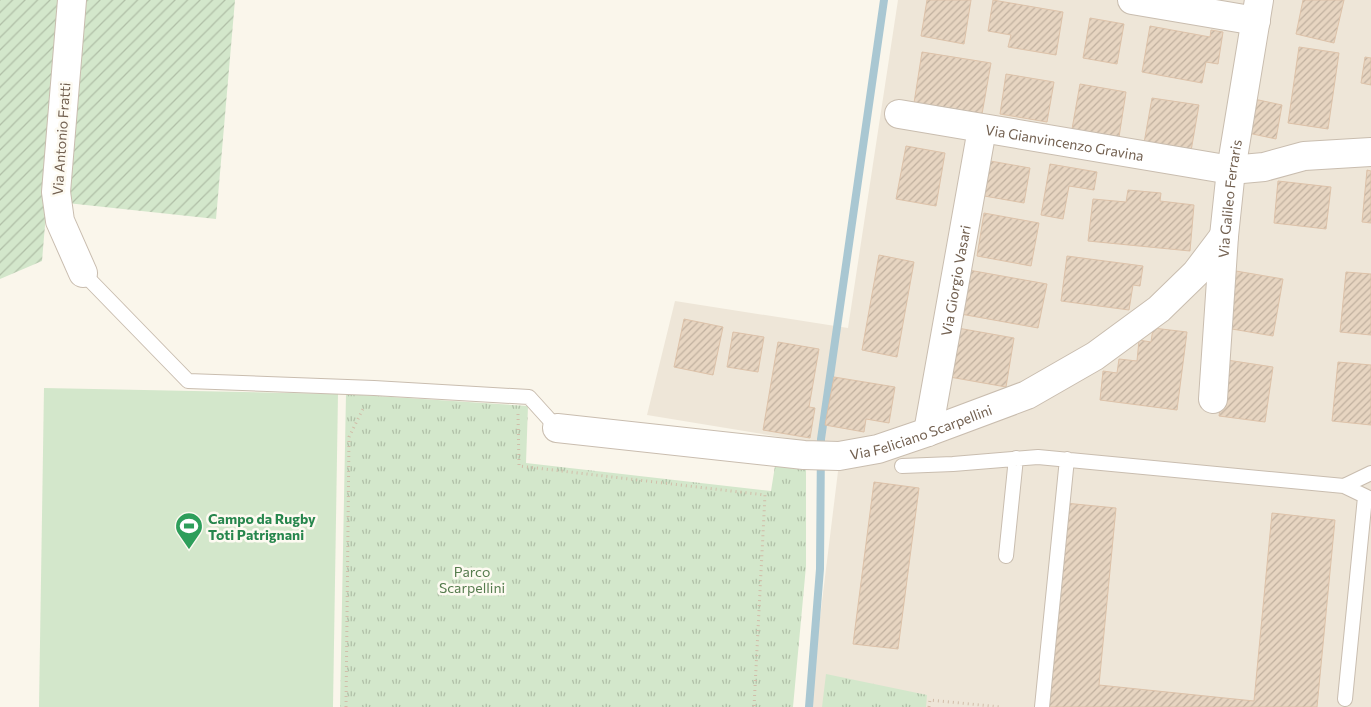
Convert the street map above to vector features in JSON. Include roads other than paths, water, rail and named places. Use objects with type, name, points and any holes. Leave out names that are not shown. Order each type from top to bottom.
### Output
[{"type":"street","name":"Via Antonio Fratti","points":[[72,0],[56,192],[60,221],[83,273]]},
{"type":"street","points":[[1132,0],[1257,10]]},
{"type":"street","name":"Via Galileo Ferraris","points":[[1213,400],[1230,170],[1257,10]]},
{"type":"street","name":"Via Gianvincenzo Gravina","points":[[899,114],[1230,170],[1264,167],[1304,156],[1371,152]]},
{"type":"street","name":"Via Giorgio Vasari","points":[[928,432],[982,129]]},
{"type":"street","name":"Via Feliciano Scarpellini","points":[[557,428],[804,455],[839,456],[878,449],[1027,395],[1095,356],[1159,309],[1196,274],[1224,236]]},
{"type":"lane","points":[[83,273],[188,381],[374,388],[529,397],[557,428]]},
{"type":"lane","points":[[902,466],[954,464],[1038,456],[1344,486],[1368,498],[1345,699]]},
{"type":"lane","points":[[1006,556],[1016,458]]},
{"type":"lane","points":[[1042,707],[1067,459]]},
{"type":"lane","points":[[1344,486],[1371,473]]},
{"type":"waterway","points":[[809,707],[820,569],[821,439],[884,0]]},
{"type":"place","name":"Campo da Rugby Toti Patrignani","points":[[189,550]]},
{"type":"park label","name":"Parco Scarpellini","points":[[472,580]]}]
